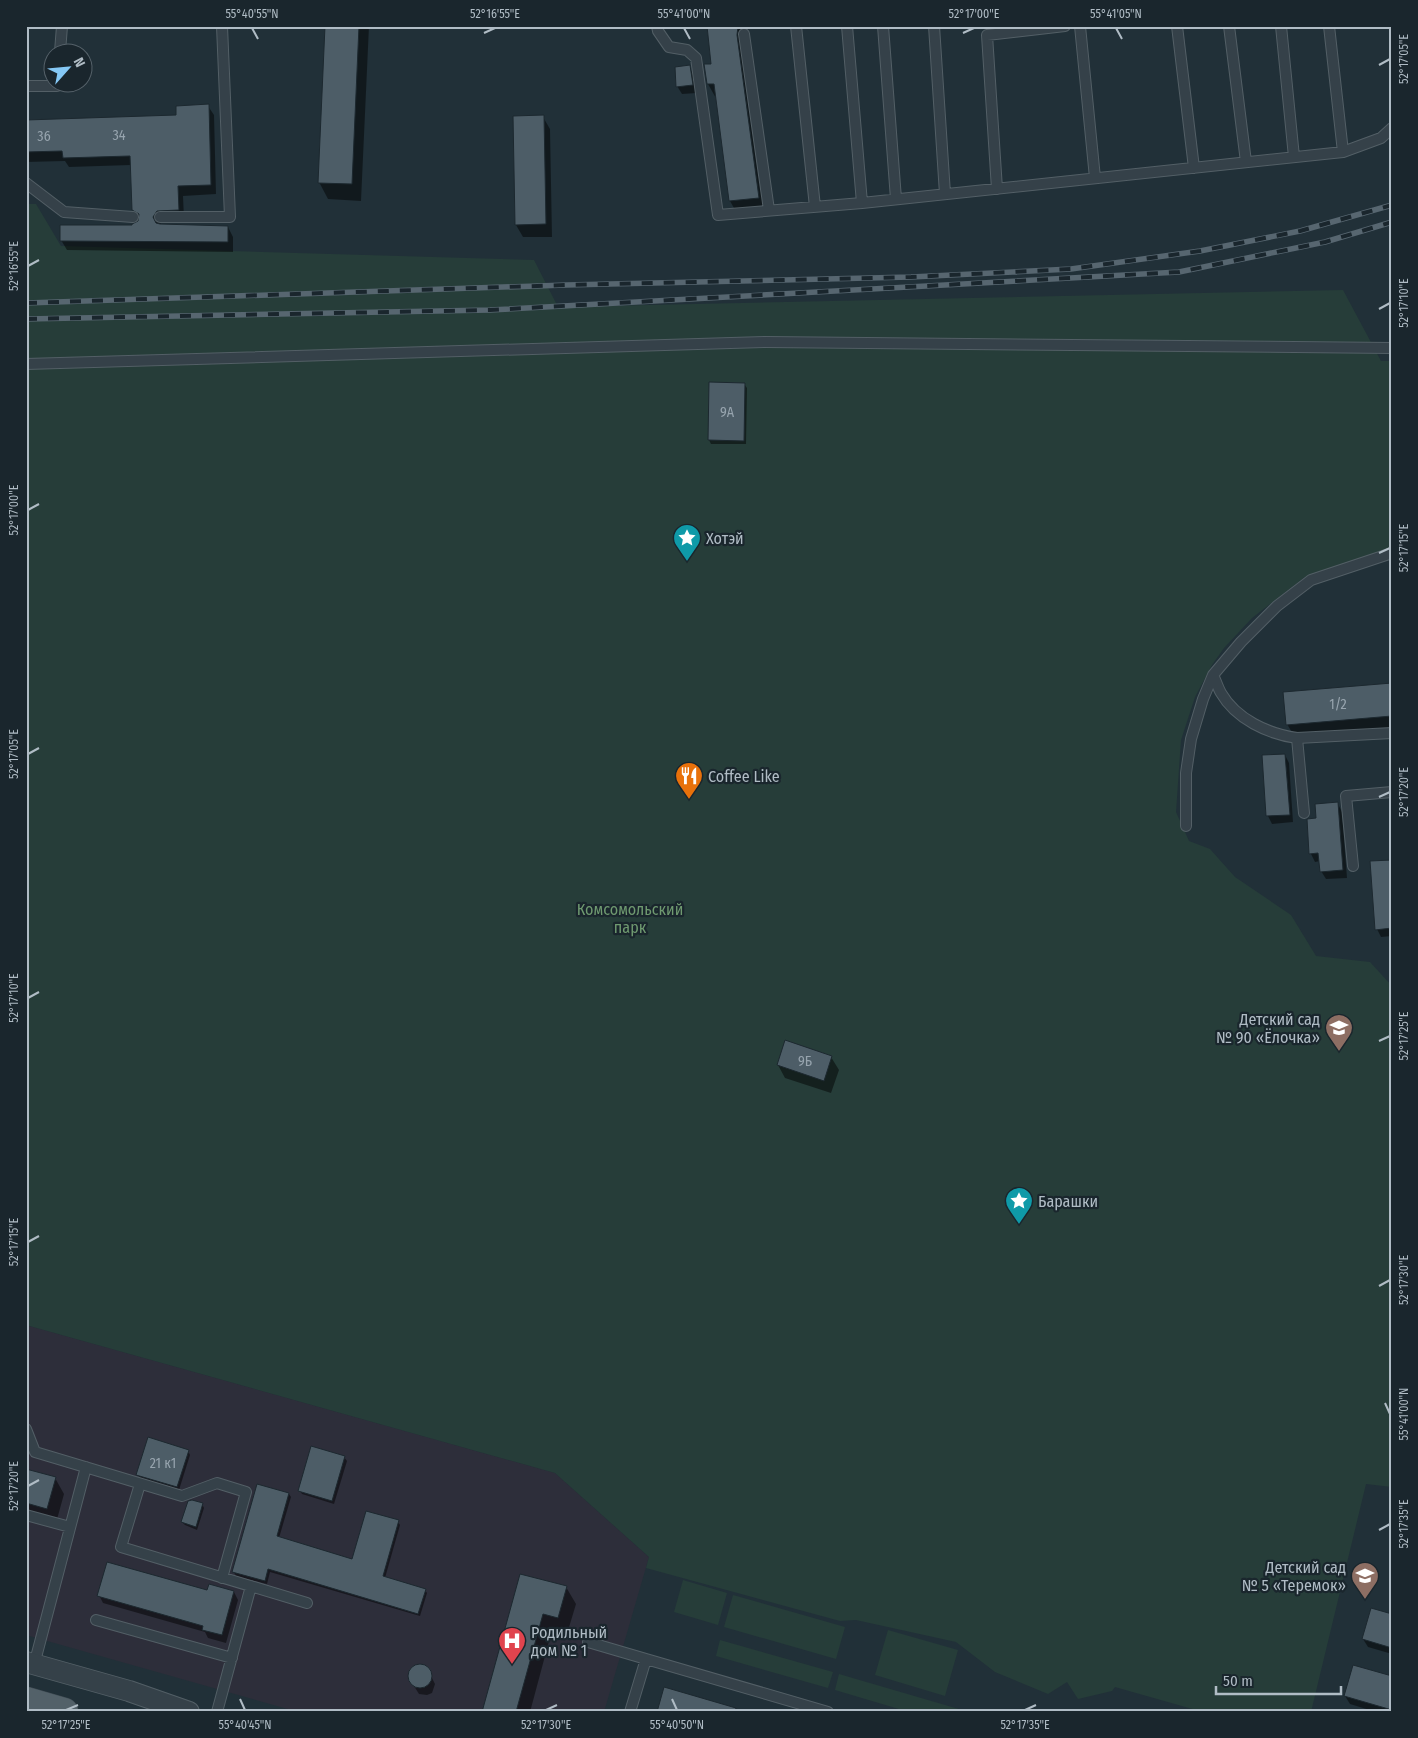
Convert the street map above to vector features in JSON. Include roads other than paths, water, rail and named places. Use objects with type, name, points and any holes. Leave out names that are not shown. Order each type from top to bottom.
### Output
[{"type":"main road","points":[[26,1701],[64,1712]]},
{"type":"street","points":[[30,1663],[189,1712]]},
{"type":"lane","points":[[61,42],[62,26]]},
{"type":"lane","points":[[160,217],[230,217],[222,26]]},
{"type":"lane","points":[[657,26],[658,31],[669,47],[687,50],[696,58],[718,215],[862,203],[1343,152],[1381,138],[1392,128]]},
{"type":"lane","points":[[796,26],[815,207]]},
{"type":"lane","points":[[847,26],[862,203]]},
{"type":"lane","points":[[884,26],[896,199]]},
{"type":"lane","points":[[934,26],[945,194]]},
{"type":"lane","points":[[997,188],[987,36],[1065,26]]},
{"type":"lane","points":[[1080,26],[1095,178]]},
{"type":"lane","points":[[1178,26],[1194,168]]},
{"type":"lane","points":[[1229,26],[1246,162]]},
{"type":"lane","points":[[1281,26],[1294,157]]},
{"type":"lane","points":[[1329,26],[1343,152]]},
{"type":"lane","points":[[744,34],[769,210]]},
{"type":"lane","points":[[26,86],[42,86]]},
{"type":"lane","points":[[26,183],[64,212],[133,218]]},
{"type":"lane","points":[[26,364],[766,342],[1392,348]]},
{"type":"lane","points":[[1186,826],[1186,773],[1191,739],[1213,675],[1241,642],[1277,606],[1311,580],[1392,553]]},
{"type":"lane","points":[[1213,675],[1221,693],[1230,705],[1245,719],[1282,736],[1297,738],[1392,733]]},
{"type":"lane","points":[[1297,738],[1304,813]]},
{"type":"lane","points":[[1353,866],[1346,796],[1392,792]]},
{"type":"lane","points":[[26,1429],[36,1452],[140,1484],[182,1496],[217,1484],[246,1492],[222,1578]]},
{"type":"lane","points":[[30,1663],[86,1467]]},
{"type":"lane","points":[[140,1484],[121,1547],[306,1604]]},
{"type":"lane","points":[[26,1515],[70,1527]]},
{"type":"lane","points":[[217,1712],[251,1586]]},
{"type":"lane","points":[[96,1620],[232,1658]]},
{"type":"lane","points":[[588,1642],[828,1712]]},
{"type":"lane","points":[[630,1712],[646,1659]]},
{"type":"railway","points":[[26,303],[566,285],[911,277],[1071,269],[1200,251],[1300,231],[1392,205]]},
{"type":"railway","points":[[26,319],[490,310],[1179,272],[1325,242],[1392,222]]},
{"type":"place","name":"Хотэй","points":[[687,562]]},
{"type":"place","name":"Coffee Like","points":[[689,800]]},
{"type":"place","name":"Детский сад № 90 «Ёлочка»","points":[[1339,1052]]},
{"type":"place","name":"Барашки","points":[[1019,1225]]},
{"type":"place","name":"Детский сад № 5 «Теремок»","points":[[1365,1600]]},
{"type":"place","name":"Родильный дом № 1","points":[[512,1665]]},
{"type":"park label","name":"Комсомольский парк","points":[[630,918]]}]
